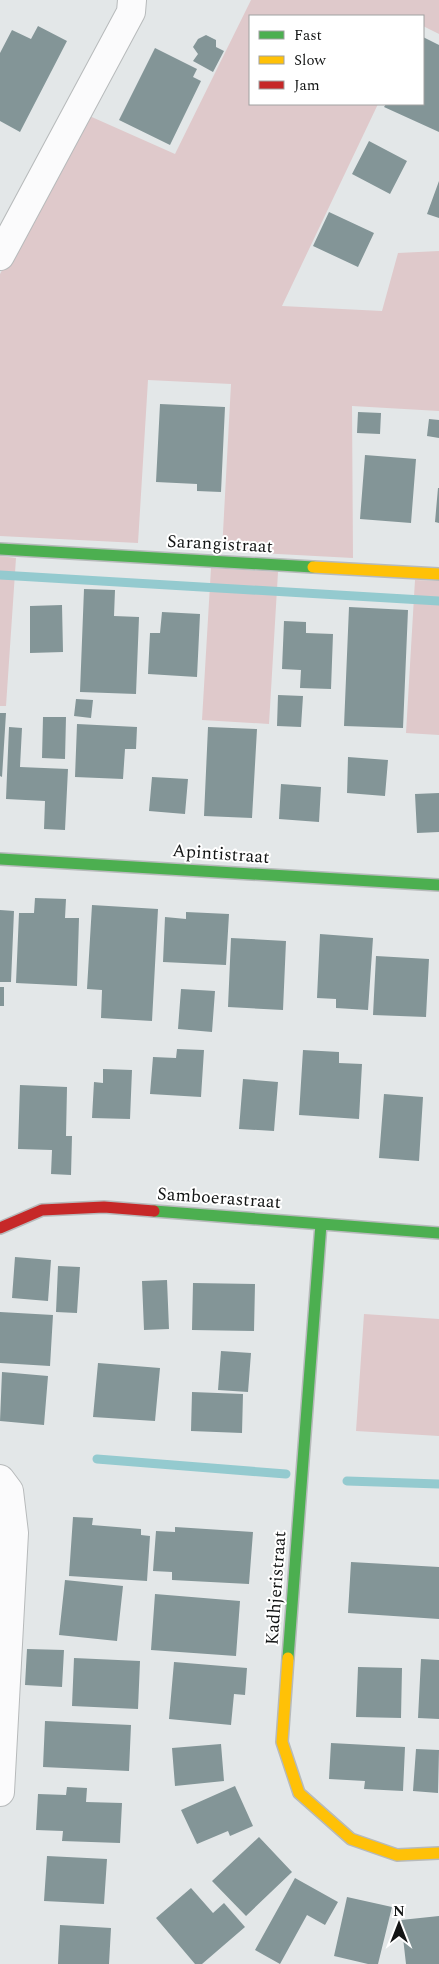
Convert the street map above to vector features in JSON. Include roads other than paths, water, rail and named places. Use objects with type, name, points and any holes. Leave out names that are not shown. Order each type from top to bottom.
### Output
[{"type":"street","points":[[0,256],[131,12],[132,0]]},
{"type":"street","name":"Sarangistraat","points":[[0,549],[439,574]]},
{"type":"street","name":"Apintistraat","points":[[0,858],[439,885]]},
{"type":"street","name":"Samboerastraat","points":[[0,1228],[42,1210],[104,1207],[439,1233]]},
{"type":"street","name":"Kadhjeristraat","points":[[321,1224],[282,1742],[299,1793],[351,1839],[397,1855],[439,1853]]},
{"type":"street","points":[[0,1479],[9,1491],[14,1533],[0,1792]]},
{"type":"waterway","points":[[0,575],[439,601]]},
{"type":"waterway","points":[[97,1459],[286,1474]]},
{"type":"waterway","points":[[347,1481],[439,1484]]}]
